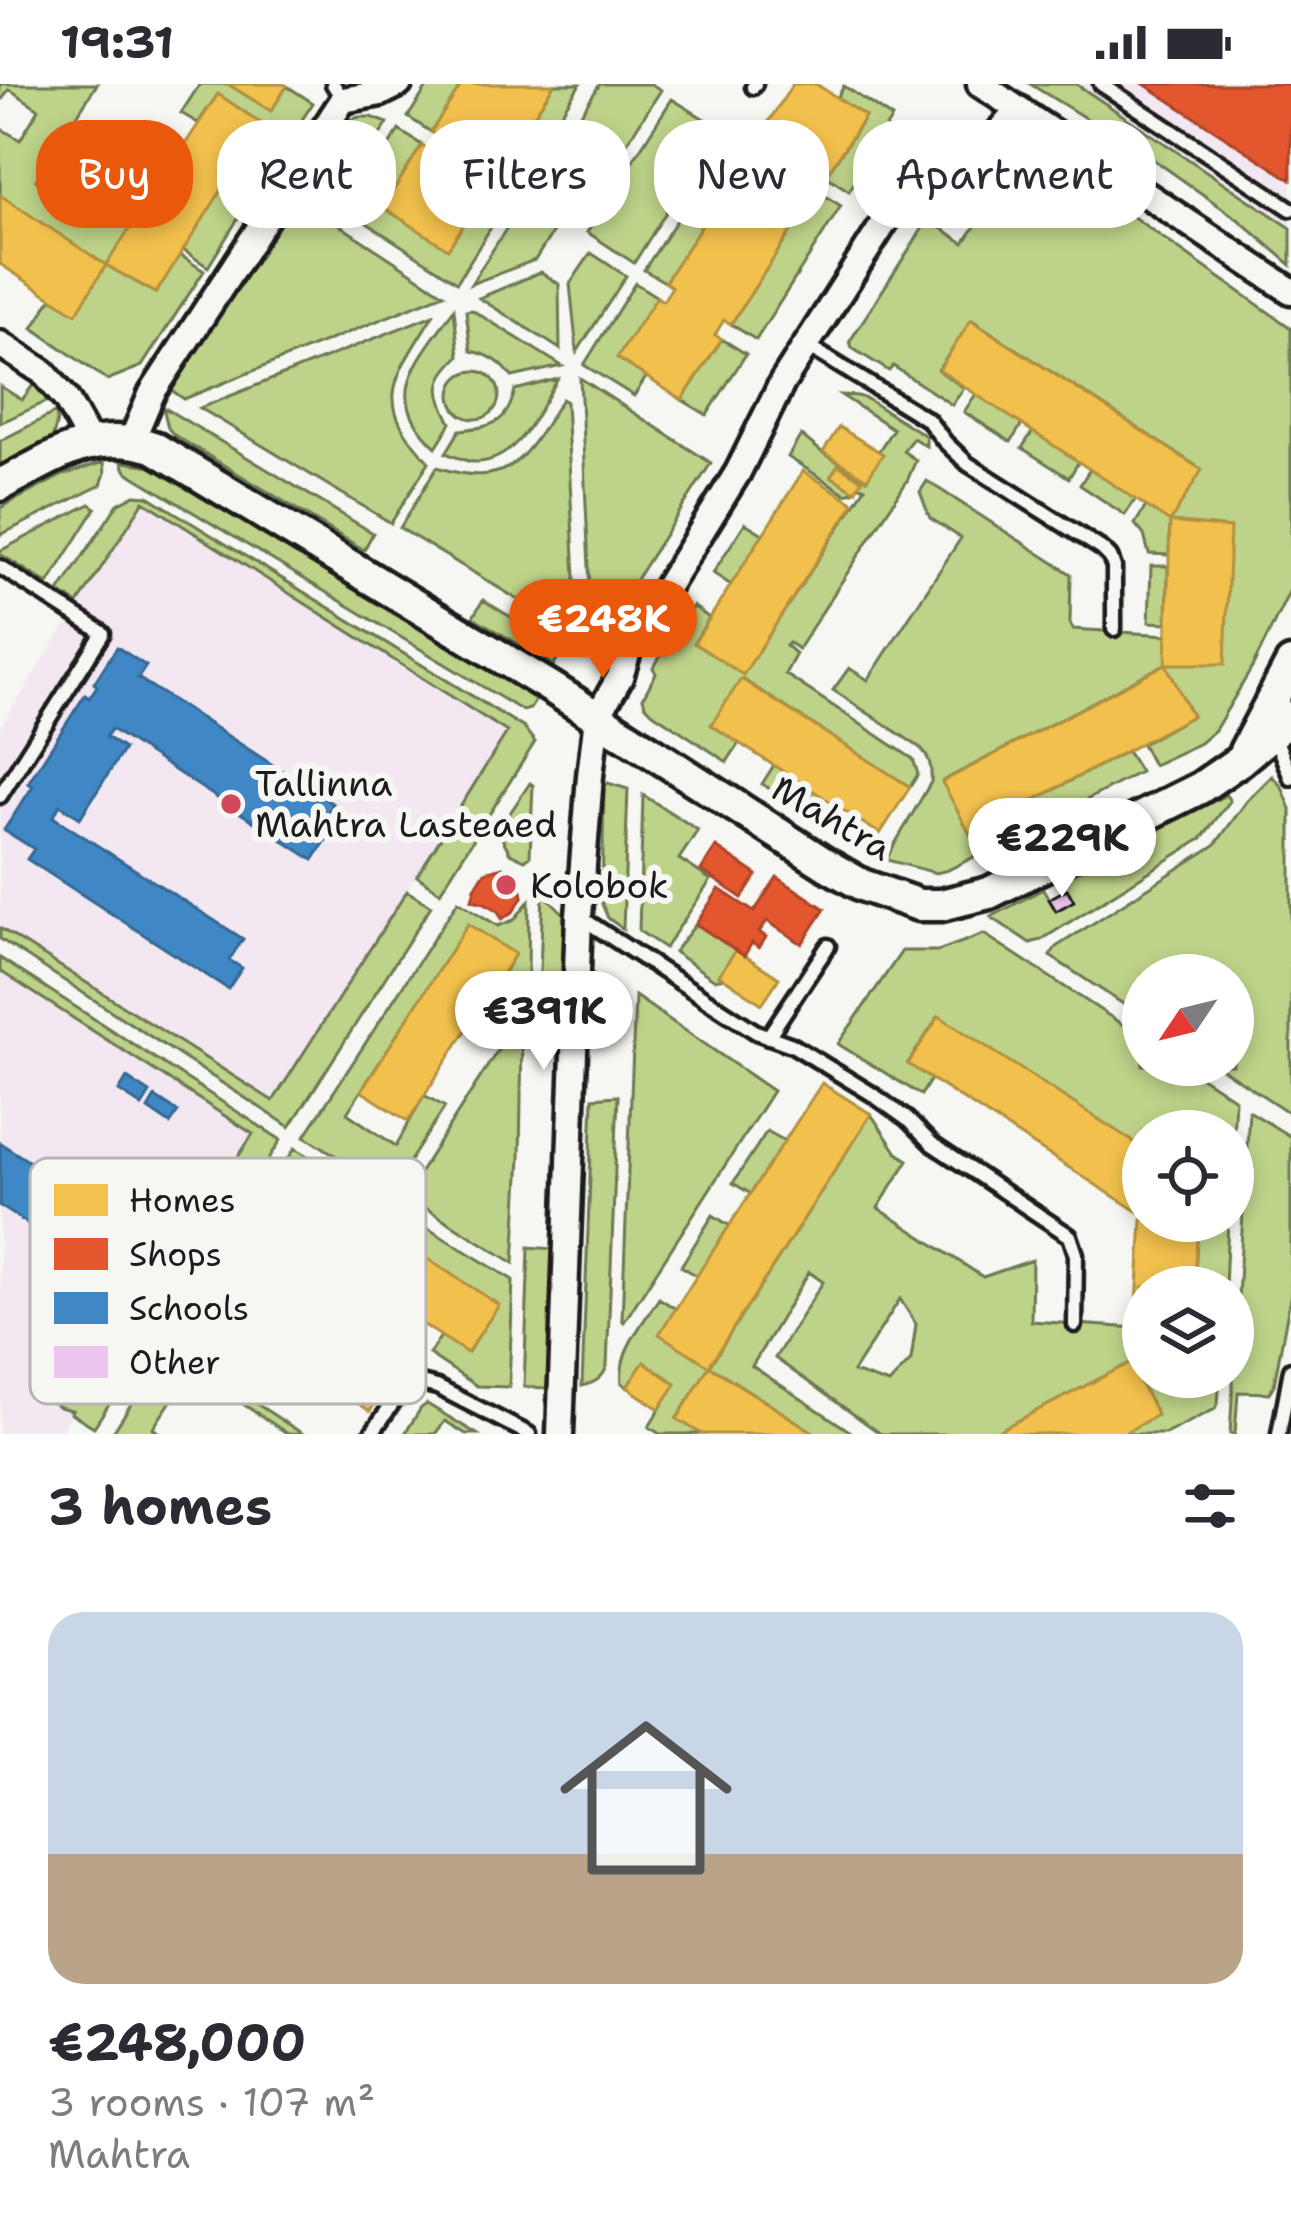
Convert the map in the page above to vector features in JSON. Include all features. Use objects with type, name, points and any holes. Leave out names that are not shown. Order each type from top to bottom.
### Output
[{"type":"street","points":[[132,440],[152,393],[338,92],[381,93],[399,84]]},
{"type":"street","points":[[980,84],[1291,291]]},
{"type":"street","points":[[560,1434],[579,916],[597,717],[620,677],[629,648],[737,472],[782,382],[900,198],[975,160],[1019,109]]},
{"type":"street","points":[[0,344],[43,372],[66,399],[90,442]]},
{"type":"street","name":"Mahtra","points":[[0,485],[90,442],[132,440],[153,447],[597,717],[827,865],[862,885],[919,905],[940,905],[989,892],[1197,790],[1282,726]]},
{"type":"street","points":[[1239,761],[1291,664]]},
{"type":"lane","points":[[1102,84],[1291,209]]},
{"type":"lane","points":[[806,344],[928,419],[968,464],[1102,549],[1114,567],[1114,629]]},
{"type":"lane","points":[[0,567],[103,633],[0,796]]},
{"type":"lane","points":[[1282,726],[1291,778]]},
{"type":"lane","points":[[579,916],[756,1032],[792,1046],[872,1094],[932,1144],[1070,1236],[1076,1254],[1075,1325]]},
{"type":"lane","points":[[768,1037],[828,946]]},
{"type":"lane","points":[[1279,1434],[1291,1369]]},
{"type":"lane","points":[[426,1384],[529,1434]]},
{"type":"lane","points":[[371,1434],[392,1404]]},
{"type":"shaded area","points":[[1070,84],[1291,84],[1291,231],[1156,141],[1156,120],[1124,120]]},
{"type":"shaded area","name":"Tallinna Mahtra Lasteaed","points":[[144,501],[507,733],[273,1101],[0,928],[0,728]]},
{"type":"shaded area","points":[[0,972],[253,1134],[237,1158],[30,1158],[30,1404],[78,1404],[58,1434],[0,1434]]},
{"type":"green space","points":[[0,84],[97,84],[74,120],[36,120],[36,228],[130,228],[106,265],[155,293],[180,255],[204,271],[142,366],[107,380],[33,328],[52,298],[76,313],[0,195],[0,128],[20,140],[39,109],[9,89],[0,103]]},
{"type":"green space","points":[[200,84],[228,84],[271,111],[287,86],[313,103],[302,120],[256,120],[218,94],[198,123],[181,113]]},
{"type":"green space","points":[[429,84],[462,84],[439,120],[420,120],[420,125],[408,117]]},
{"type":"green space","points":[[554,84],[580,84],[557,120],[531,120]]},
{"type":"green space","points":[[600,84],[651,84],[661,90],[630,138],[630,120],[577,120]]},
{"type":"green space","points":[[1030,84],[1076,84],[1130,120],[1088,120]]},
{"type":"green space","points":[[844,86],[892,118],[863,120],[837,98]]},
{"type":"green space","points":[[672,99],[706,120],[659,120]]},
{"type":"green space","points":[[654,127],[656,228],[634,263],[587,232],[590,228],[630,228],[630,165]]},
{"type":"green space","points":[[399,130],[420,148],[396,188]]},
{"type":"green space","points":[[853,135],[849,191],[829,178]]},
{"type":"green space","points":[[1156,138],[1291,228],[1291,265],[1239,220],[1160,164]]},
{"type":"green space","points":[[217,196],[217,228],[232,228],[208,267],[183,250]]},
{"type":"green space","points":[[829,198],[841,206],[829,225]]},
{"type":"green space","points":[[396,216],[448,248],[461,228],[491,228],[457,282],[374,228],[396,228]]},
{"type":"green space","points":[[274,228],[344,228],[444,294],[184,399],[170,389]]},
{"type":"green space","points":[[507,228],[554,230],[535,260],[471,284]]},
{"type":"green space","points":[[672,228],[700,228],[665,282],[644,270]]},
{"type":"green space","points":[[793,228],[827,228],[756,340],[731,324]]},
{"type":"green space","points":[[923,228],[941,228],[964,243],[974,228],[1149,228],[1291,328],[1291,588],[1253,666],[1215,730],[1200,743],[1153,765],[1142,744],[1192,716],[1165,664],[943,781],[970,834],[1018,809],[1029,829],[936,873],[887,860],[931,782],[928,759],[919,747],[833,690],[849,668],[868,680],[961,538],[930,518],[920,492],[927,481],[1071,574],[1073,629],[1167,635],[1167,664],[1229,528],[1170,522],[1169,555],[1149,554],[1135,524],[1146,506],[1201,469],[972,320],[938,370],[964,388],[952,405],[893,366],[889,371],[852,348],[850,341]]},
{"type":"green space","points":[[591,253],[626,276],[577,352],[570,284]]},
{"type":"green space","points":[[541,272],[559,284],[560,349],[479,298]]},
{"type":"green space","points":[[635,283],[657,297],[618,357],[647,376],[634,396],[584,365]]},
{"type":"green space","points":[[454,309],[459,356],[439,387],[451,423],[436,447],[419,428],[408,393],[418,361]]},
{"type":"green space","points":[[472,310],[562,366],[512,377],[494,360],[471,351],[466,311]]},
{"type":"green space","points":[[433,315],[399,373],[394,405],[399,422],[429,462],[391,523],[200,408]]},
{"type":"green space","points":[[722,339],[746,354],[707,415],[682,400]]},
{"type":"green space","points":[[475,371],[492,378],[499,395],[492,412],[475,419],[458,412],[451,395],[458,378]]},
{"type":"green space","points":[[580,378],[711,463],[599,637],[592,631]]},
{"type":"green space","points":[[558,379],[525,433],[502,455],[473,462],[446,453],[460,430],[489,425],[503,417],[515,390]]},
{"type":"green space","points":[[36,381],[50,400],[0,423],[0,386],[22,400]]},
{"type":"green space","points":[[976,394],[1022,424],[1011,442],[964,412]]},
{"type":"green space","points":[[841,395],[867,399],[926,436],[926,446],[913,438],[903,451],[916,460],[907,481],[798,649],[789,643],[786,646],[796,654],[785,674],[913,759],[918,774],[910,787],[742,679],[712,725],[739,743],[727,762],[653,713],[643,698],[656,673],[653,668],[693,606],[709,618],[694,643],[743,674],[865,488],[858,485],[861,479],[838,465],[831,476],[855,491],[846,494],[788,457],[801,435],[867,479],[893,429]]},
{"type":"green space","points":[[562,399],[566,402],[578,636],[400,528],[437,467],[463,474],[500,471],[527,451]]},
{"type":"green space","points":[[163,407],[373,533],[364,550],[174,435]]},
{"type":"green space","points":[[56,412],[53,437],[0,465],[0,441]]},
{"type":"green space","points":[[1033,431],[1079,461],[1069,478],[1022,448]]},
{"type":"green space","points":[[104,462],[101,485],[0,535],[0,508],[63,475]]},
{"type":"green space","points":[[122,462],[164,473],[535,701],[523,711],[133,476]]},
{"type":"green space","points":[[1090,469],[1136,499],[1125,515],[1080,485]]},
{"type":"green space","points":[[135,495],[148,496],[524,728],[535,742],[440,892],[417,876],[507,732],[144,501],[78,604],[59,592],[118,504]]},
{"type":"green space","points":[[90,504],[96,508],[48,584],[0,554],[0,551]]},
{"type":"green space","points":[[745,523],[763,534],[731,585],[713,573]]},
{"type":"green space","points":[[1151,566],[1168,566],[1167,623],[1149,622]]},
{"type":"green space","points":[[483,600],[553,643],[554,665],[473,617]]},
{"type":"green space","points":[[1127,751],[1140,772],[1042,823],[1031,802]]},
{"type":"green space","points":[[774,765],[823,797],[810,815],[762,784]]},
{"type":"green space","points":[[1272,776],[1291,809],[1291,1114],[1248,1086],[1254,1086],[1254,954],[1122,954],[1122,1003],[1050,956],[1056,947],[1215,845]]},
{"type":"green space","points":[[530,783],[530,856],[525,860],[510,853],[498,831]]},
{"type":"green space","points":[[608,783],[628,789],[623,929],[608,918],[602,904],[604,787]]},
{"type":"green space","points":[[643,795],[698,830],[679,859],[711,880],[665,948],[639,931]]},
{"type":"green space","points":[[1226,795],[1230,801],[1201,839],[1041,940],[1030,943],[991,917],[1043,889],[1049,899],[1064,891],[1059,881]]},
{"type":"green space","points":[[407,891],[431,906],[290,1127],[0,939],[0,928],[273,1101]]},
{"type":"green space","points":[[543,893],[566,916],[561,1051],[537,1050]]},
{"type":"green space","points":[[458,901],[498,926],[514,920],[529,901],[528,976],[520,988],[500,979],[515,954],[468,924],[347,1113],[396,1146],[424,1095],[445,1107],[412,1158],[340,1158],[305,1136]]},
{"type":"green space","points":[[696,924],[736,950],[719,975],[724,978],[715,980],[674,952]]},
{"type":"green space","points":[[984,934],[1122,1024],[1122,1086],[1215,1086],[1235,1099],[1234,1110],[1122,1110],[1122,1135],[938,1017],[908,1063],[931,1079],[921,1095],[838,1044],[902,951],[938,951]]},
{"type":"green space","points":[[0,958],[281,1140],[269,1158],[237,1158],[253,1134],[0,971]]},
{"type":"green space","points":[[635,996],[773,1091],[624,1322],[622,1320]]},
{"type":"green space","points":[[510,1031],[522,1037],[514,1263],[426,1208],[426,1163]]},
{"type":"green space","points":[[618,1096],[607,1366],[598,1379],[582,1386],[593,1098]]},
{"type":"green space","points":[[871,1114],[897,1153],[908,1160],[878,1208],[983,1277],[1032,1260],[1031,1321],[1122,1327],[1122,1367],[992,1434],[881,1434],[775,1358],[823,1282],[809,1272],[752,1366],[854,1434],[816,1434],[710,1366],[677,1418],[702,1434],[660,1434],[649,1427],[675,1383],[644,1362],[627,1387],[622,1371],[627,1349],[659,1298],[676,1309],[710,1365]],"holes":[[[900,1299],[916,1324],[911,1360],[889,1384],[853,1372]]]},
{"type":"green space","points":[[1254,1114],[1291,1137],[1291,1293],[1269,1393],[1254,1393],[1254,1266],[1240,1266],[1241,1242],[1254,1242]]},
{"type":"green space","points":[[767,1131],[785,1141],[751,1194],[733,1183]]},
{"type":"green space","points":[[295,1148],[312,1158],[289,1158]]},
{"type":"green space","points":[[713,1215],[730,1226],[697,1276],[681,1266]]},
{"type":"green space","points":[[426,1227],[513,1280],[509,1387],[477,1386],[429,1354],[441,1336],[468,1352],[498,1305],[426,1258]]},
{"type":"green space","points":[[1197,1242],[1227,1242],[1226,1266],[1195,1266]]},
{"type":"green space","points":[[529,1247],[553,1249],[547,1388],[524,1387]]},
{"type":"green space","points":[[1148,1398],[1218,1398],[1215,1409],[1165,1434],[1122,1434],[1157,1415]]},
{"type":"green space","points":[[1232,1398],[1238,1398],[1235,1434],[1230,1434]]},
{"type":"green space","points":[[56,1404],[109,1404],[94,1427],[72,1410]]},
{"type":"green space","points":[[131,1404],[169,1404],[153,1428],[160,1434],[112,1434]]},
{"type":"green space","points":[[243,1404],[257,1404],[303,1434],[288,1434]]},
{"type":"green space","points":[[427,1404],[477,1434],[466,1434],[445,1421],[435,1434],[406,1432]]},
{"type":"building: Homes","points":[[228,84],[284,84],[287,86],[271,111]]},
{"type":"building: Homes","points":[[462,84],[554,84],[531,120],[439,120]]},
{"type":"building: Homes","points":[[793,84],[816,84],[865,116],[853,120],[853,134],[829,171],[829,120],[770,120]]},
{"type":"building: Homes","points":[[218,94],[256,120],[217,120],[217,197],[156,293],[106,265],[130,228],[193,228],[193,132]]},
{"type":"building: Homes","points":[[420,148],[420,228],[462,228],[448,249],[396,215],[396,186]]},
{"type":"building: Homes","points":[[0,195],[36,219],[36,228],[50,228],[106,265],[76,314],[0,264]]},
{"type":"building: Homes","points":[[700,228],[793,228],[731,324],[724,320],[715,335],[722,339],[682,400],[617,358],[657,297],[663,301],[672,287],[665,282]]},
{"type":"building: Homes","points":[[971,320],[1202,470],[1170,522],[939,370]]},
{"type":"building: Homes","points":[[839,427],[883,454],[867,479],[823,452]]},
{"type":"building: Homes","points":[[838,465],[862,480],[855,491],[831,476]]},
{"type":"building: Homes","points":[[803,471],[854,503],[743,675],[694,643]]},
{"type":"building: Homes","points":[[1170,522],[1230,528],[1225,664],[1166,664]]},
{"type":"building: Homes","points":[[1166,664],[1192,716],[970,834],[942,782]]},
{"type":"building: Homes","points":[[741,679],[910,787],[880,834],[711,725]]},
{"type":"building: Homes","points":[[468,924],[515,954],[408,1121],[361,1091]]},
{"type":"building: Homes","points":[[736,950],[779,978],[762,1004],[719,975]]},
{"type":"building: Homes","points":[[939,1016],[1122,1134],[1122,1202],[908,1064]]},
{"type":"building: Homes","points":[[822,1083],[871,1114],[709,1366],[659,1334]]},
{"type":"building: Homes","points":[[1141,1242],[1197,1242],[1195,1266],[1139,1266]]},
{"type":"building: Homes","points":[[426,1258],[499,1305],[467,1353],[426,1326]]},
{"type":"building: Homes","points":[[644,1362],[676,1384],[659,1409],[627,1387]]},
{"type":"building: Homes","points":[[709,1366],[816,1434],[702,1434],[677,1419]]},
{"type":"building: Homes","points":[[1122,1367],[1122,1398],[1148,1398],[1157,1415],[1122,1434],[992,1434]]},
{"type":"building: Shops","points":[[1144,84],[1291,84],[1291,180]]},
{"type":"building: Shops","points":[[716,847],[757,875],[742,898],[701,870]]},
{"type":"building: Shops","points":[[503,867],[519,878],[523,896],[502,919],[498,911],[472,900],[485,872]]},
{"type":"building: Shops","points":[[777,877],[825,909],[802,944],[767,921],[759,932],[766,937],[759,948],[752,943],[744,956],[696,924],[719,889],[754,912]]},
{"type":"building: Schools","points":[[117,647],[146,666],[138,678],[333,804],[320,826],[331,833],[313,860],[111,729],[106,737],[124,749],[80,818],[60,805],[53,817],[243,939],[229,960],[242,968],[228,989],[27,859],[34,849],[4,830],[33,786],[28,783],[85,695],[89,698],[97,686],[94,683]]},
{"type":"building: Schools","points":[[127,1078],[150,1093],[142,1106],[119,1091]]},
{"type":"building: Schools","points":[[155,1097],[178,1112],[170,1124],[148,1109]]},
{"type":"building: Schools","points":[[0,1143],[30,1162],[30,1225],[0,1206]]},
{"type":"building: Other","points":[[1067,889],[1074,901],[1056,911],[1049,899]]},
{"type":"place","name":"Tallinna Mahtra Lasteaed","points":[[231,804]]},
{"type":"place","name":"Kolobok","points":[[506,885]]}]
